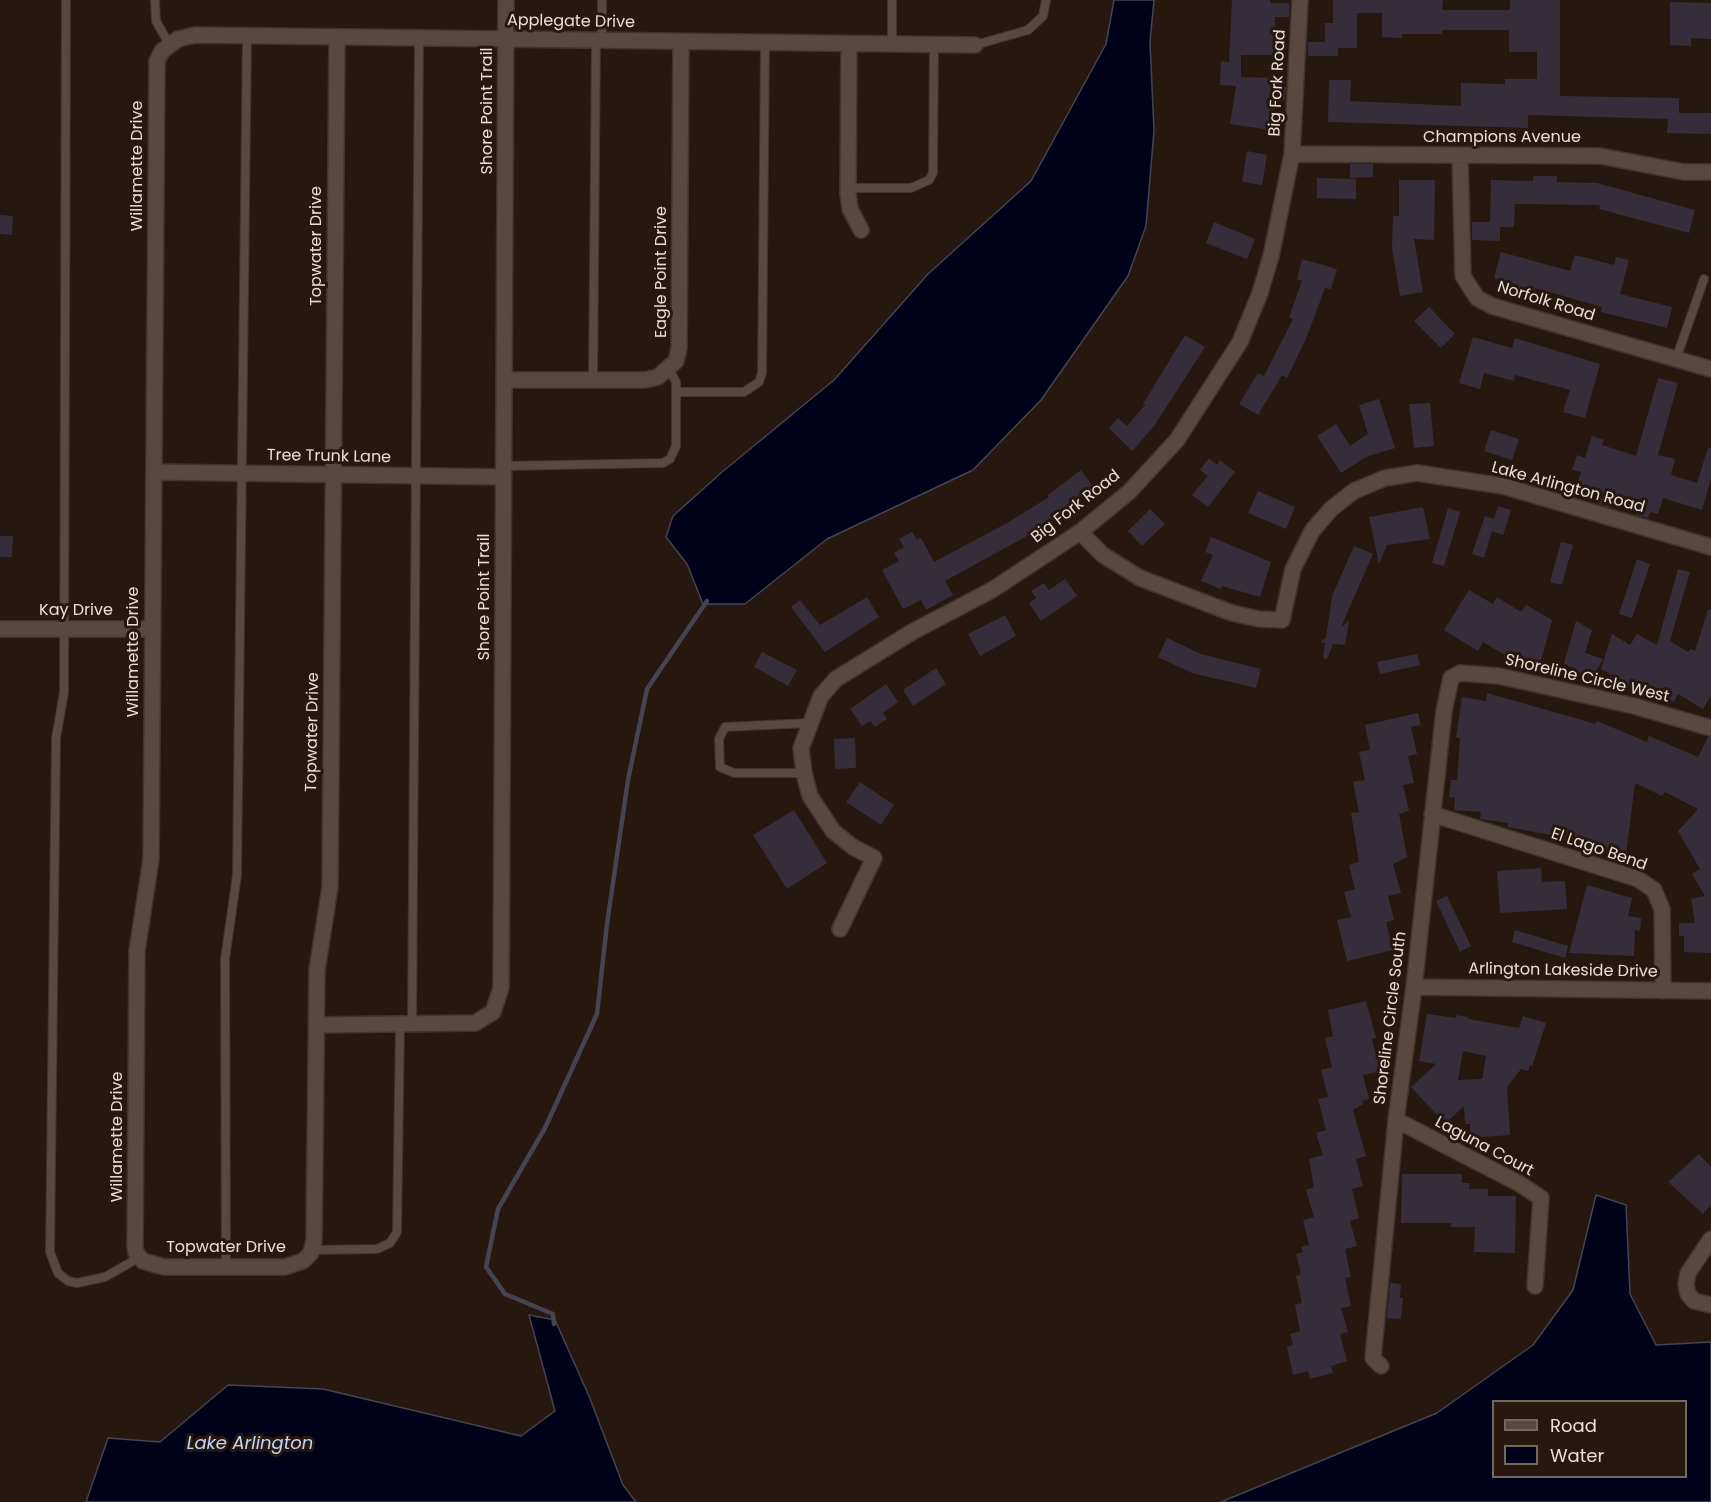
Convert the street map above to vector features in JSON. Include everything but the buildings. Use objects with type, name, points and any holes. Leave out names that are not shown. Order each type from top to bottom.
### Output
[{"type":"street","name":"Shore Point Trail","points":[[316,1025],[475,1023],[484,1020],[498,1003],[501,988],[506,0]]},
{"type":"street","name":"Big Fork Road","points":[[840,929],[874,858],[854,847],[833,831],[810,796],[801,748],[821,696],[836,679],[912,632],[992,590],[1080,532],[1129,492],[1177,440],[1240,342],[1260,293],[1271,256],[1292,154],[1300,0]]},
{"type":"street","name":"Applegate Drive","points":[[169,44],[195,35],[975,45]]},
{"type":"street","name":"Topwater Drive","points":[[142,1259],[164,1267],[295,1265],[303,1261],[312,1250],[317,970],[330,887],[337,37]]},
{"type":"street","name":"Eagle Point Drive","points":[[669,369],[676,361],[679,348],[681,42]]},
{"type":"street","name":"Willamette Drive","points":[[142,1259],[135,1246],[137,951],[151,859],[157,61],[169,44]]},
{"type":"street","points":[[849,44],[848,188],[850,209],[861,230]]},
{"type":"street","name":"Champions Avenue","points":[[1292,154],[1600,156],[1684,172],[1711,172]]},
{"type":"street","name":"Norfolk Road","points":[[1460,156],[1463,276],[1477,298],[1492,306],[1711,369]]},
{"type":"street","points":[[504,380],[645,380],[669,369]]},
{"type":"street","name":"Tree Trunk Lane","points":[[154,472],[416,476],[504,471]]},
{"type":"street","name":"Lake Arlington Road","points":[[1080,532],[1103,555],[1140,578],[1232,613],[1259,619],[1282,620],[1293,569],[1312,531],[1330,509],[1354,491],[1385,478],[1417,473],[1503,486],[1711,547]]},
{"type":"street","name":"Kay Drive","points":[[0,630],[153,628]]},
{"type":"street","name":"Shoreline Circle West","points":[[1455,676],[1460,673],[1499,676],[1634,706],[1711,728]]},
{"type":"street","name":"Shoreline Circle South","points":[[1381,1366],[1373,1358],[1396,1120],[1414,987],[1444,711],[1451,678],[1455,676]]},
{"type":"street","name":"El Lago Bend","points":[[1432,814],[1638,879],[1654,890],[1662,909],[1663,991]]},
{"type":"street","name":"Arlington Lakeside Drive","points":[[1414,987],[1711,991]]},
{"type":"street","name":"Laguna Court","points":[[1396,1120],[1520,1184],[1542,1198],[1536,1286]]},
{"type":"street","points":[[1711,1239],[1688,1273],[1686,1284],[1694,1301],[1711,1305]]},
{"type":"lane","points":[[66,0],[64,692],[56,738],[50,1252],[58,1273],[68,1281],[77,1283],[105,1277],[142,1259]]},
{"type":"lane","points":[[155,0],[159,29],[169,44]]},
{"type":"lane","points":[[593,380],[599,40],[602,0]]},
{"type":"lane","points":[[892,0],[892,44]]},
{"type":"lane","points":[[975,45],[1028,30],[1043,16],[1046,0]]},
{"type":"lane","points":[[225,1267],[225,959],[237,875],[247,36]]},
{"type":"lane","points":[[312,1250],[377,1249],[390,1243],[397,1232],[406,1024],[416,476],[420,38]]},
{"type":"lane","points":[[676,392],[744,392],[759,382],[762,373],[765,43]]},
{"type":"lane","points":[[848,188],[911,188],[929,180],[933,173],[934,45]]},
{"type":"lane","points":[[1676,359],[1704,279]]},
{"type":"lane","points":[[504,471],[663,463],[670,459],[676,446],[676,382],[669,369]]},
{"type":"lane","points":[[804,773],[735,773],[720,766],[719,739],[725,727],[809,723]]},
{"type":"water","points":[[1114,0],[1154,0],[1150,42],[1154,131],[1146,226],[1128,276],[1041,400],[973,470],[827,539],[745,604],[703,604],[687,564],[666,537],[673,516],[722,472],[834,380],[928,274],[1031,181],[1106,44]]},
{"type":"water","points":[[1596,1195],[1626,1205],[1630,1294],[1656,1345],[1711,1342],[1711,1502],[1221,1502],[1437,1413],[1533,1345],[1573,1290]]},
{"type":"water","name":"Lake Arlington","points":[[529,1315],[555,1320],[589,1396],[623,1485],[636,1502],[86,1502],[108,1438],[160,1442],[228,1385],[323,1389],[521,1436],[555,1411]]},
{"type":"waterway","points":[[554,1324],[553,1314],[505,1294],[486,1267],[498,1209],[545,1128],[597,1014],[607,924],[628,780],[647,689],[707,601]]}]
